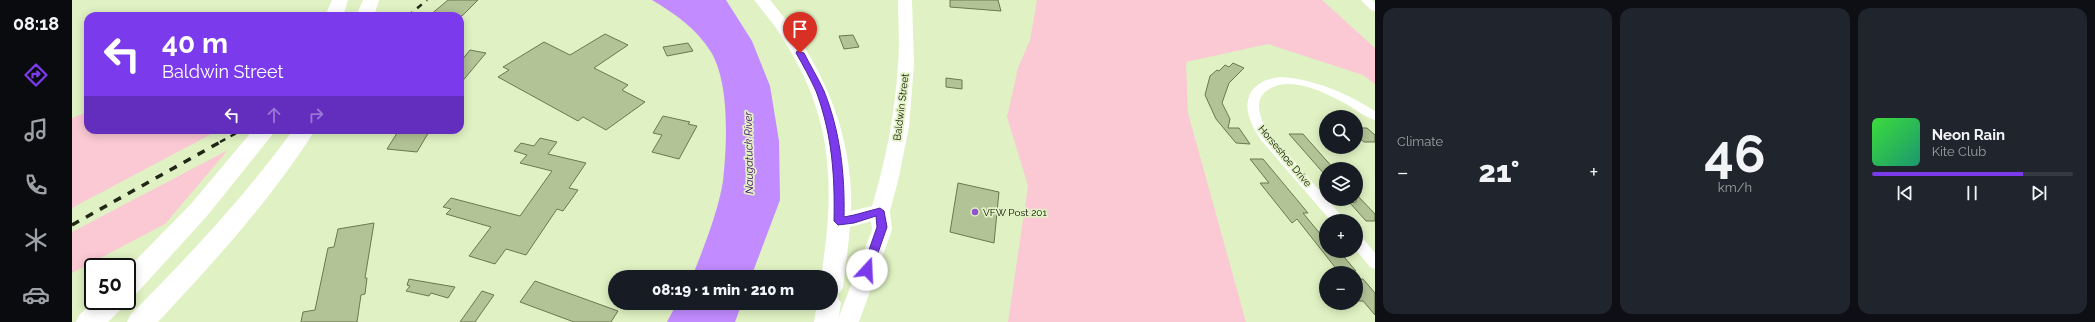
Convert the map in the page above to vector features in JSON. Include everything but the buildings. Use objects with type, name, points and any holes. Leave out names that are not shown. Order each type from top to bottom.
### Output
[{"type":"highway","points":[[336,12],[340,0]]},
{"type":"highway","points":[[366,12],[371,0]]},
{"type":"highway","points":[[136,276],[198,210],[262,134]]},
{"type":"highway","points":[[141,322],[230,225],[282,161],[301,134]]},
{"type":"highway","points":[[90,322],[103,310]]},
{"type":"main road","points":[[762,0],[798,48],[823,98],[831,124],[838,162],[840,192],[833,270]]},
{"type":"main road","name":"Baldwin Street","points":[[848,322],[882,230],[880,211],[889,181],[902,114],[906,64],[905,0]]},
{"type":"main road","points":[[838,221],[854,219],[880,211]]},
{"type":"main road","points":[[826,322],[828,310]]},
{"type":"street","points":[[1366,0],[1375,8]]},
{"type":"street","name":"Horseshoe Drive","points":[[1333,214],[1260,129],[1252,109],[1254,98],[1260,89],[1273,83],[1289,81],[1306,83],[1332,92],[1375,116]]},
{"type":"street","points":[[1363,248],[1375,263]]},
{"type":"shaded area","points":[[1037,0],[1322,0],[1375,48],[1375,84],[1363,75],[1268,44],[1186,62],[1188,113],[1246,322],[1008,322],[1028,186],[1007,117],[1018,68],[1030,40]]},
{"type":"shaded area","points":[[84,114],[84,134],[211,134],[72,208],[72,118]]},
{"type":"shaded area","points":[[228,150],[165,224],[100,258],[84,258],[84,267],[72,273],[72,232]]},
{"type":"water","name":"Naugatuck River","points":[[652,0],[726,0],[752,41],[770,86],[779,141],[780,200],[754,270],[695,270],[706,242],[721,192],[723,181],[726,115],[721,80],[717,65],[711,52],[692,29],[669,10]]},
{"type":"water","points":[[673,310],[739,310],[735,322],[667,322]]},
{"type":"railway","points":[[413,12],[427,0]]},
{"type":"railway","points":[[220,142],[235,134]]},
{"type":"railway","points":[[72,225],[222,141]]},
{"type":"place","name":"VFW Post 201","points":[[975,212]]},
{"type":"route","points":[[800,53],[819,90],[831,124],[840,179],[838,221],[854,219],[880,211],[882,230],[867,270]]}]
